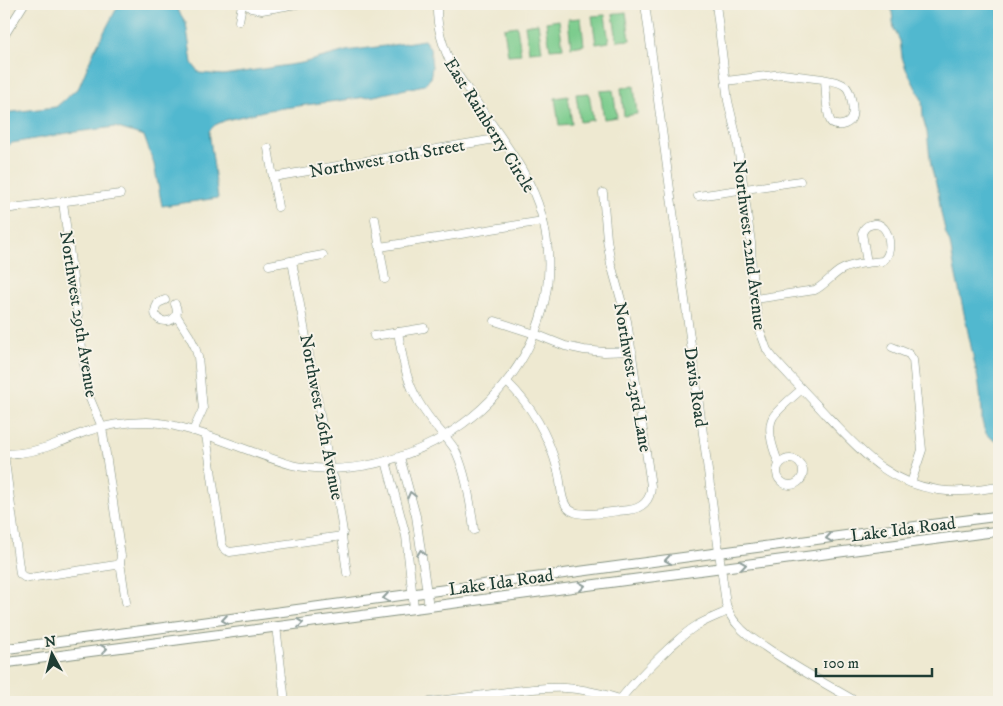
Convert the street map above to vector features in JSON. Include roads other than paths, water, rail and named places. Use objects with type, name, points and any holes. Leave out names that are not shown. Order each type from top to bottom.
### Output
[{"type":"street","points":[[4,36],[24,4]]},
{"type":"street","points":[[239,21],[244,4],[256,10],[262,10],[298,4]]},
{"type":"street","name":"East Rainberry Circle","points":[[4,454],[42,449],[102,426],[128,422],[148,422],[168,424],[193,431],[294,466],[330,469],[351,467],[386,461],[426,446],[445,436],[478,412],[493,398],[519,365],[535,334],[544,303],[547,282],[546,241],[543,221],[528,181],[447,56],[439,29],[437,4]]},
{"type":"street","name":"Davis Road","points":[[645,4],[720,568],[728,611],[738,626],[753,638],[802,670],[857,702]]},
{"type":"street","name":"Northwest 22nd Avenue","points":[[716,4],[728,101],[737,139],[751,242],[752,275],[759,328],[767,350],[862,452],[875,464],[895,476],[928,488],[951,491],[999,487]]},
{"type":"street","points":[[726,81],[782,74],[825,80],[839,82],[849,89],[851,97],[853,117],[846,124],[835,124],[828,115],[825,80]]},
{"type":"street","name":"Northwest 10th Street","points":[[273,177],[501,138]]},
{"type":"street","points":[[268,148],[278,207]]},
{"type":"street","points":[[698,196],[800,181]]},
{"type":"street","name":"Northwest 23rd Lane","points":[[507,382],[537,418],[546,436],[556,461],[563,500],[570,510],[575,513],[584,514],[633,510],[647,501],[651,486],[632,351],[627,321],[611,264],[602,193]]},
{"type":"street","points":[[4,209],[120,194]]},
{"type":"street","name":"Northwest 29th Avenue","points":[[63,202],[88,394],[102,426],[126,602]]},
{"type":"street","points":[[375,219],[386,279]]},
{"type":"street","points":[[380,248],[543,221]]},
{"type":"street","points":[[755,299],[815,290],[847,267],[882,261],[886,259],[890,247],[888,236],[879,224],[868,225],[862,233],[867,263]]},
{"type":"street","points":[[269,264],[323,255]]},
{"type":"street","name":"Northwest 26th Avenue","points":[[292,261],[330,469],[335,481],[347,573]]},
{"type":"street","points":[[165,300],[160,301],[156,306],[155,313],[158,319],[165,322],[172,320],[176,315],[177,308],[175,304]]},
{"type":"street","points":[[176,315],[190,337],[198,357],[203,409],[193,431]]},
{"type":"street","points":[[495,321],[565,346],[604,352],[632,351]]},
{"type":"street","points":[[374,336],[424,328]]},
{"type":"street","points":[[398,332],[405,370],[415,397],[424,412],[454,449],[462,469],[468,489],[474,530]]},
{"type":"street","points":[[892,347],[909,354],[913,360],[922,450],[911,483]]},
{"type":"street","points":[[779,464],[774,451],[771,424],[776,414],[802,389]]},
{"type":"street","points":[[206,435],[222,545],[225,550],[230,552],[342,536]]},
{"type":"street","points":[[4,454],[20,574],[30,578],[116,566],[120,562]]},
{"type":"street","points":[[400,457],[416,516],[429,606]]},
{"type":"street","points":[[386,461],[406,536],[414,608]]},
{"type":"street","name":"Lake Ida Road","points":[[4,649],[999,516]]},
{"type":"street","points":[[941,538],[950,527],[962,521]]},
{"type":"street","name":"Lake Ida Road","points":[[4,663],[941,538],[999,532]]},
{"type":"street","points":[[619,701],[679,639],[707,619],[728,611]]},
{"type":"street","points":[[276,626],[286,702]]},
{"type":"street","points":[[430,702],[528,689],[550,688],[593,691],[619,701],[629,702]]},
{"type":"water","points":[[119,4],[174,4],[186,23],[192,63],[199,73],[223,75],[302,63],[346,51],[424,40],[430,48],[432,67],[430,79],[424,85],[374,96],[268,110],[226,120],[215,125],[209,131],[218,198],[162,206],[154,164],[144,136],[115,127],[12,143],[4,148],[4,113],[56,107],[79,87],[94,51]]},
{"type":"water","points":[[891,4],[999,4],[999,442],[987,435],[982,421],[979,384],[950,243],[946,234],[931,166],[922,100],[902,57],[900,41],[894,29]]}]
